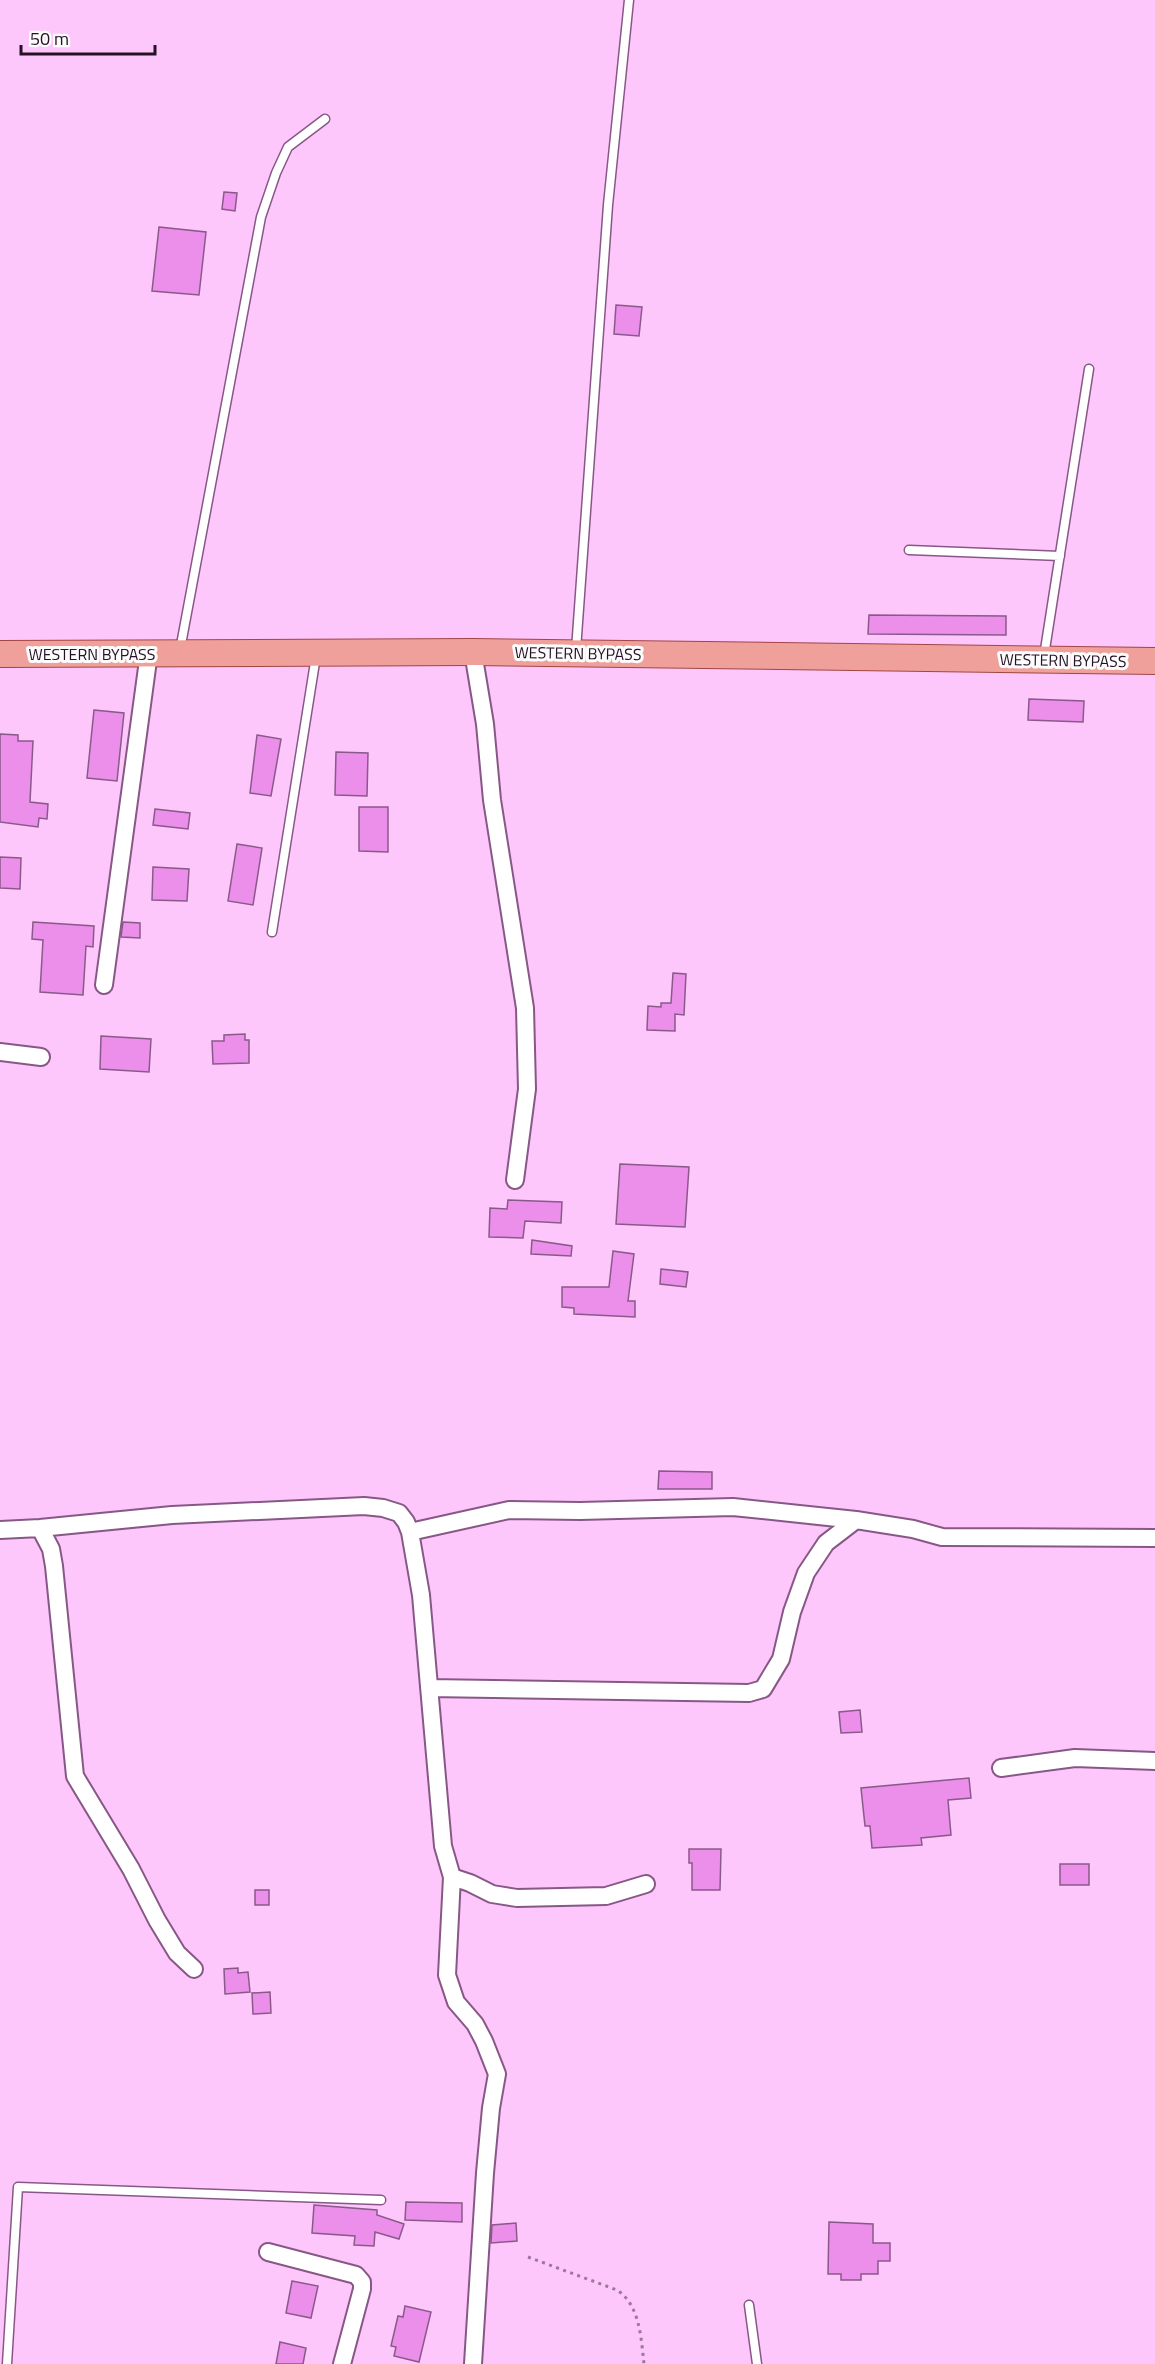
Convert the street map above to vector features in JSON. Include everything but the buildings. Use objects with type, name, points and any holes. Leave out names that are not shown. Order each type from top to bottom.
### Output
[{"type":"main road","name":"WESTERN BYPASS","points":[[0,654],[473,652],[1155,661]]},
{"type":"street","points":[[473,652],[485,724],[494,811],[525,1008],[527,1089],[514,1180]]},
{"type":"street","points":[[105,985],[149,653]]},
{"type":"street","points":[[0,1052],[41,1057]]},
{"type":"street","points":[[0,1530],[172,1515],[364,1506],[383,1508],[399,1514],[406,1522],[410,1532],[421,1595],[443,1846],[452,1877],[447,1975],[456,2002],[475,2024],[497,2074],[491,2108],[485,2173],[473,2364]]},
{"type":"street","points":[[410,1532],[509,1510],[580,1511],[733,1507],[856,1520],[913,1529],[942,1537],[1155,1538]]},
{"type":"street","points":[[429,1688],[749,1693],[763,1689],[781,1659],[792,1612],[806,1573],[826,1543],[856,1520]]},
{"type":"street","points":[[40,1528],[51,1549],[54,1566],[75,1776],[131,1869],[162,1929],[177,1953],[194,1969]]},
{"type":"street","points":[[1001,1768],[1075,1758],[1155,1761]]},
{"type":"street","points":[[452,1877],[492,1894],[517,1898],[606,1896],[646,1884]]},
{"type":"street","points":[[268,2252],[356,2275],[362,2282],[342,2364]]},
{"type":"lane","points":[[576,653],[608,206],[628,0]]},
{"type":"lane","points":[[179,653],[261,217],[276,173],[288,147],[325,119]]},
{"type":"lane","points":[[1044,660],[1089,369]]},
{"type":"lane","points":[[909,550],[1060,556]]},
{"type":"lane","points":[[272,932],[317,653]]},
{"type":"lane","points":[[7,2364],[18,2187],[381,2200]]},
{"type":"lane","points":[[750,2305],[757,2364]]},
{"type":"path","points":[[528,2257],[617,2290],[627,2297],[634,2310],[644,2364]]}]
